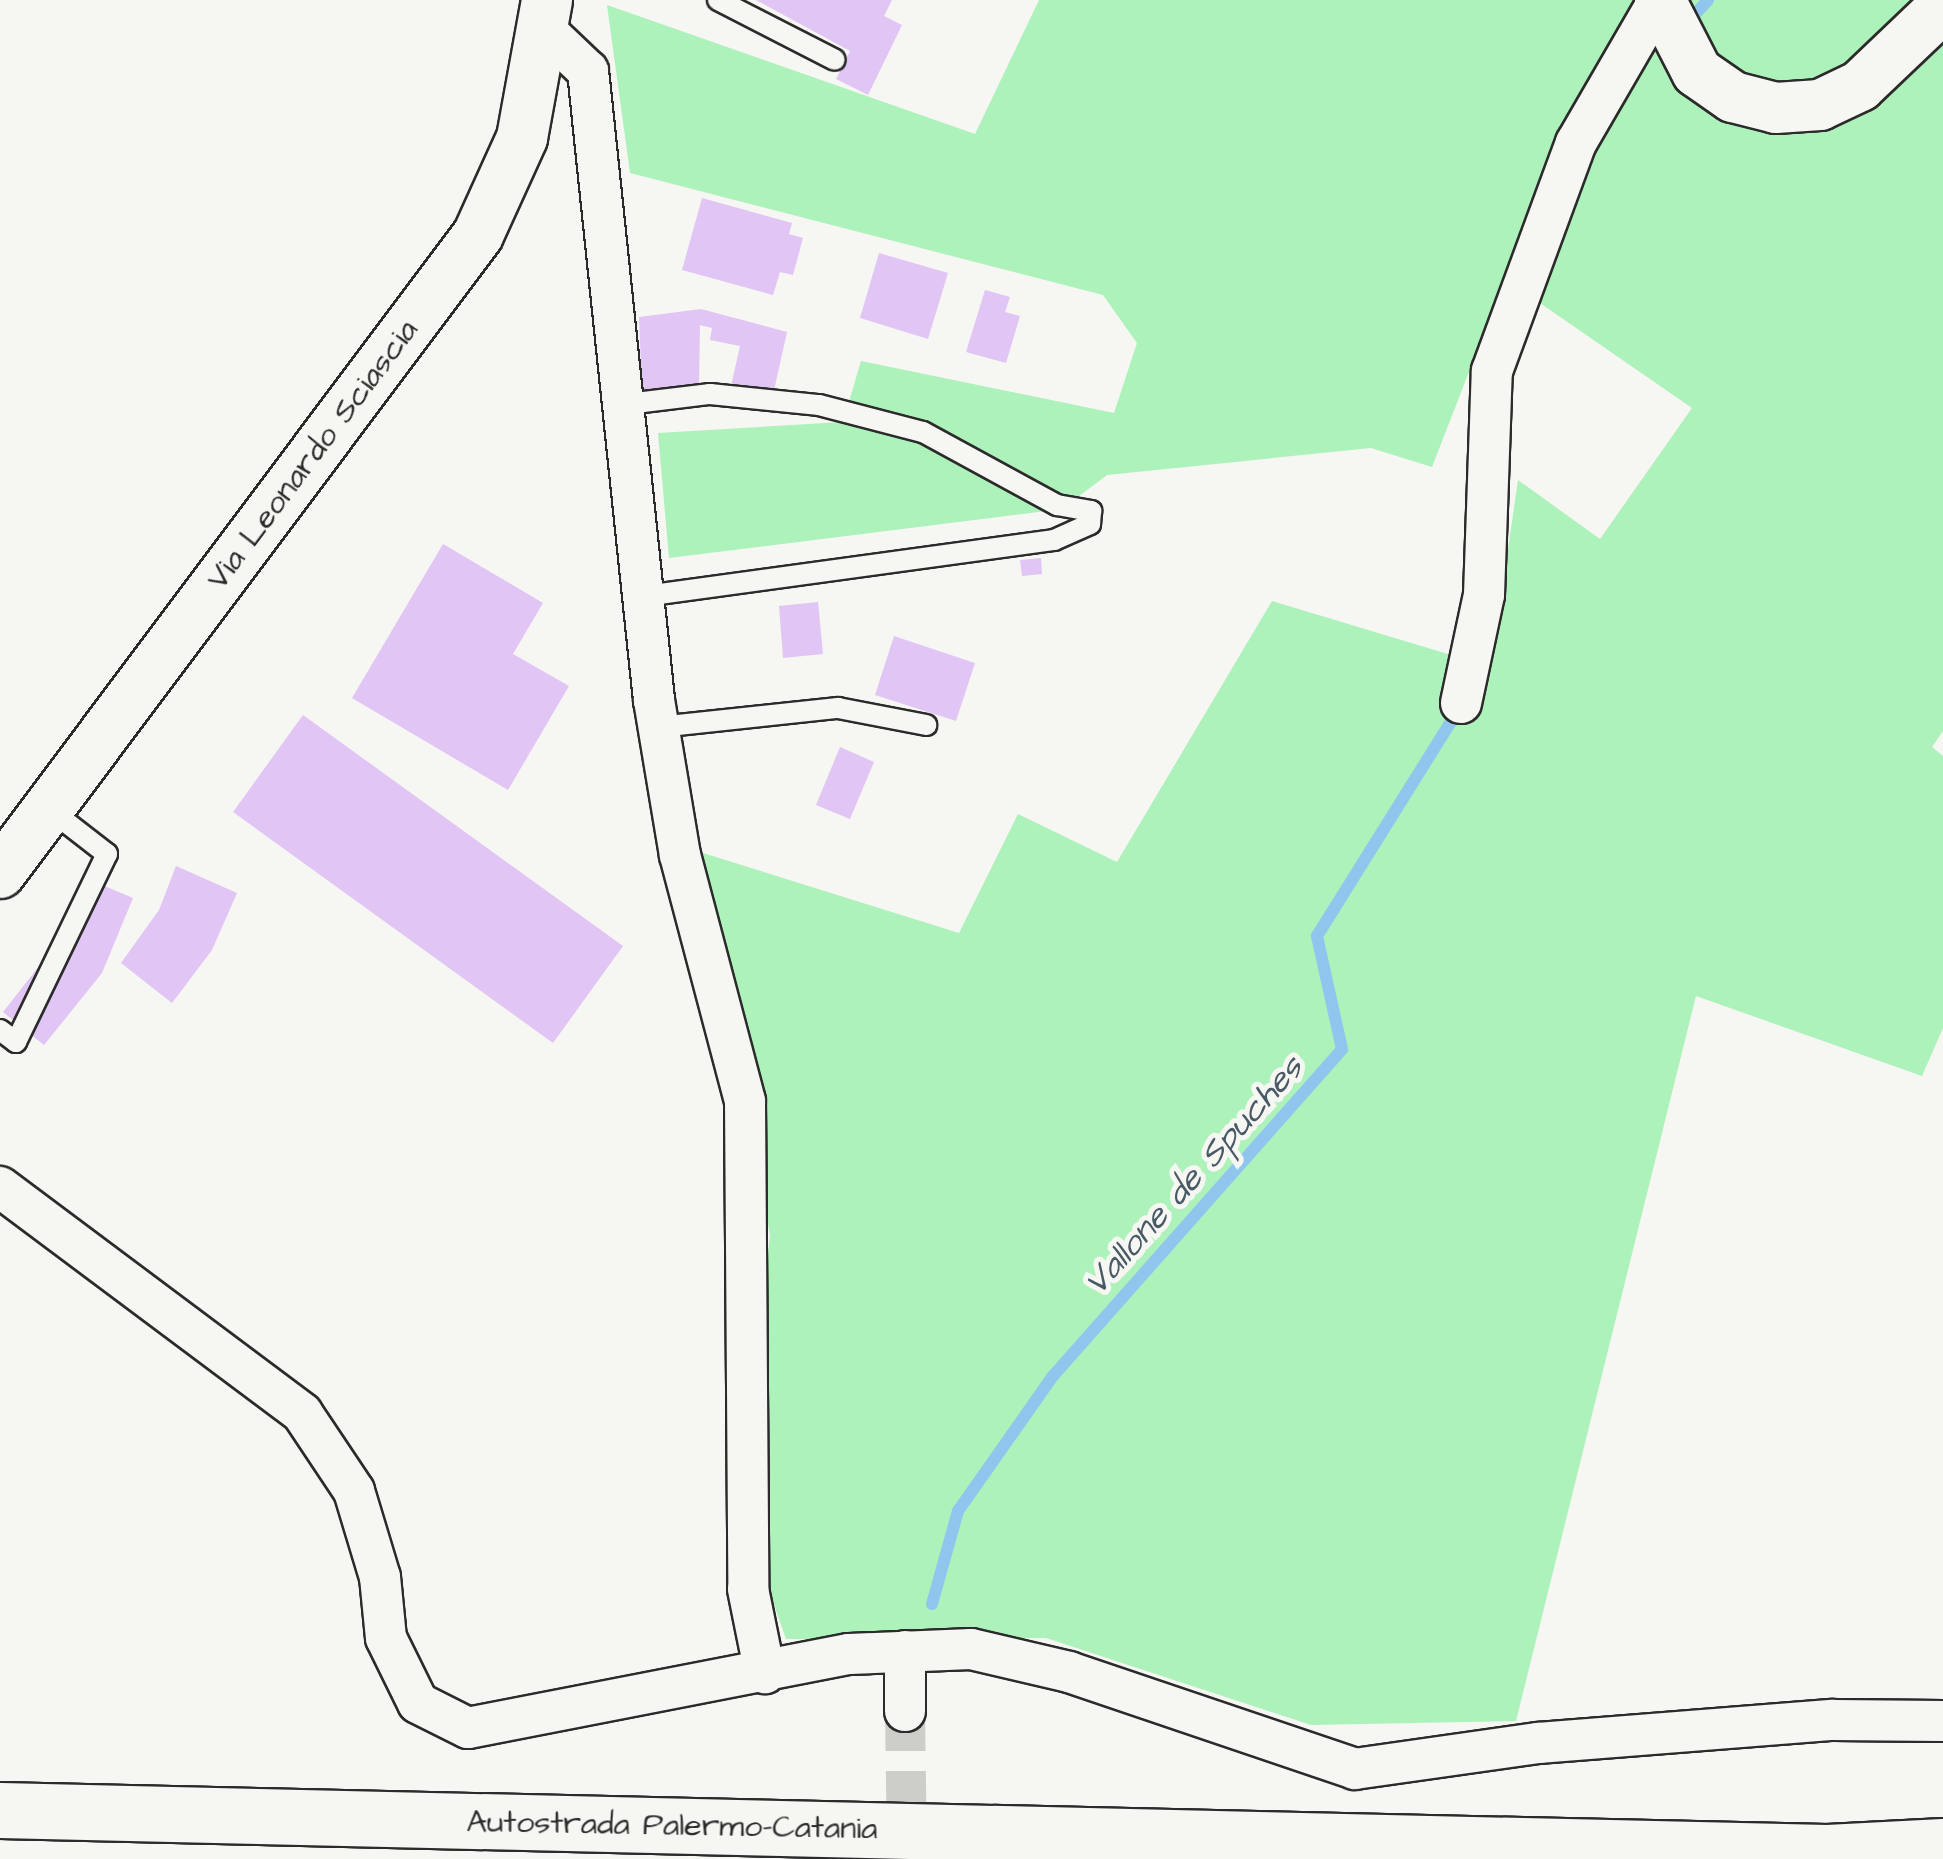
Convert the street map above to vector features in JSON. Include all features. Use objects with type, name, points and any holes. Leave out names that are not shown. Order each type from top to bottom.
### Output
[{"type":"highway","name":"Autostrada Palermo-Catania","points":[[0,1810],[1828,1852],[1943,1846]]},
{"type":"street","points":[[1660,0],[1697,72],[1734,97],[1776,108],[1820,105],[1860,86],[1943,8]]},
{"type":"street","points":[[1461,703],[1484,595],[1492,370],[1576,142],[1660,0]]},
{"type":"street","points":[[546,15],[588,70],[659,727],[680,855],[745,1101],[753,1226],[743,1402],[748,1589],[764,1674]]},
{"type":"street","name":"Via Leonardo Sciascia","points":[[0,873],[478,235],[522,138],[546,15]]},
{"type":"street","points":[[0,1187],[302,1413],[354,1491],[380,1577],[386,1638],[418,1704],[468,1728],[904,1651],[971,1650],[1069,1672],[1355,1769],[1538,1743],[1833,1720],[1943,1721]]},
{"type":"street","points":[[904,1651],[906,1711]]},
{"type":"lane","points":[[718,0],[835,60]]},
{"type":"lane","points":[[627,404],[710,394],[819,405],[922,432],[1057,505],[1091,511],[1090,524],[1054,540],[645,596]]},
{"type":"lane","points":[[659,727],[838,708],[926,725]]},
{"type":"lane","points":[[0,1030],[16,1042],[107,854],[48,808]]},
{"type":"green space","points":[[1039,0],[1943,0],[1943,731],[1932,747],[1943,756],[1943,1028],[1922,1076],[1696,996],[1516,1721],[1311,1725],[1046,1638],[786,1639],[772,1599],[754,1397],[770,1235],[703,853],[959,933],[1018,814],[1117,862],[1272,601],[1491,667],[1518,480],[1600,539],[1692,408],[1505,279],[1432,467],[1371,448],[1107,475],[1062,509],[669,558],[658,433],[843,422],[861,361],[1114,413],[1137,343],[1103,295],[630,173],[607,5],[975,134]]},
{"type":"building","points":[[756,0],[892,0],[884,16],[902,25],[868,95],[836,79],[850,51]]},
{"type":"building","points":[[702,198],[792,223],[789,234],[803,238],[793,275],[780,272],[773,295],[682,270]]},
{"type":"building","points":[[879,253],[948,273],[928,339],[860,318]]},
{"type":"building","points":[[985,290],[1010,297],[1005,312],[1020,316],[1006,363],[966,352]]},
{"type":"building","points":[[701,309],[787,332],[773,395],[731,386],[740,346],[710,340],[712,328],[700,325],[699,383],[642,391],[639,317]]},
{"type":"building","points":[[443,544],[543,603],[513,654],[569,686],[508,790],[352,698]]},
{"type":"building","points":[[1041,558],[1042,574],[1022,576],[1020,560]]},
{"type":"building","points":[[818,602],[823,654],[783,658],[779,606]]},
{"type":"building","points":[[894,636],[975,663],[956,721],[875,695]]},
{"type":"building","points":[[303,715],[623,946],[553,1043],[233,812]]},
{"type":"building","points":[[840,747],[874,762],[850,819],[816,805]]},
{"type":"building","points":[[176,866],[237,893],[212,950],[172,1003],[121,963],[159,910]]},
{"type":"building","points":[[83,877],[133,898],[102,973],[44,1045],[3,1012],[54,947]]},
{"type":"waterway","name":"Vallone de Spuches","points":[[1697,12],[1708,0]]},
{"type":"waterway","name":"Vallone de Spuches","points":[[932,1604],[958,1511],[1053,1376],[1342,1049],[1317,936],[1452,720]]},
{"type":"tunnel","points":[[905,1711],[907,1859]]}]
